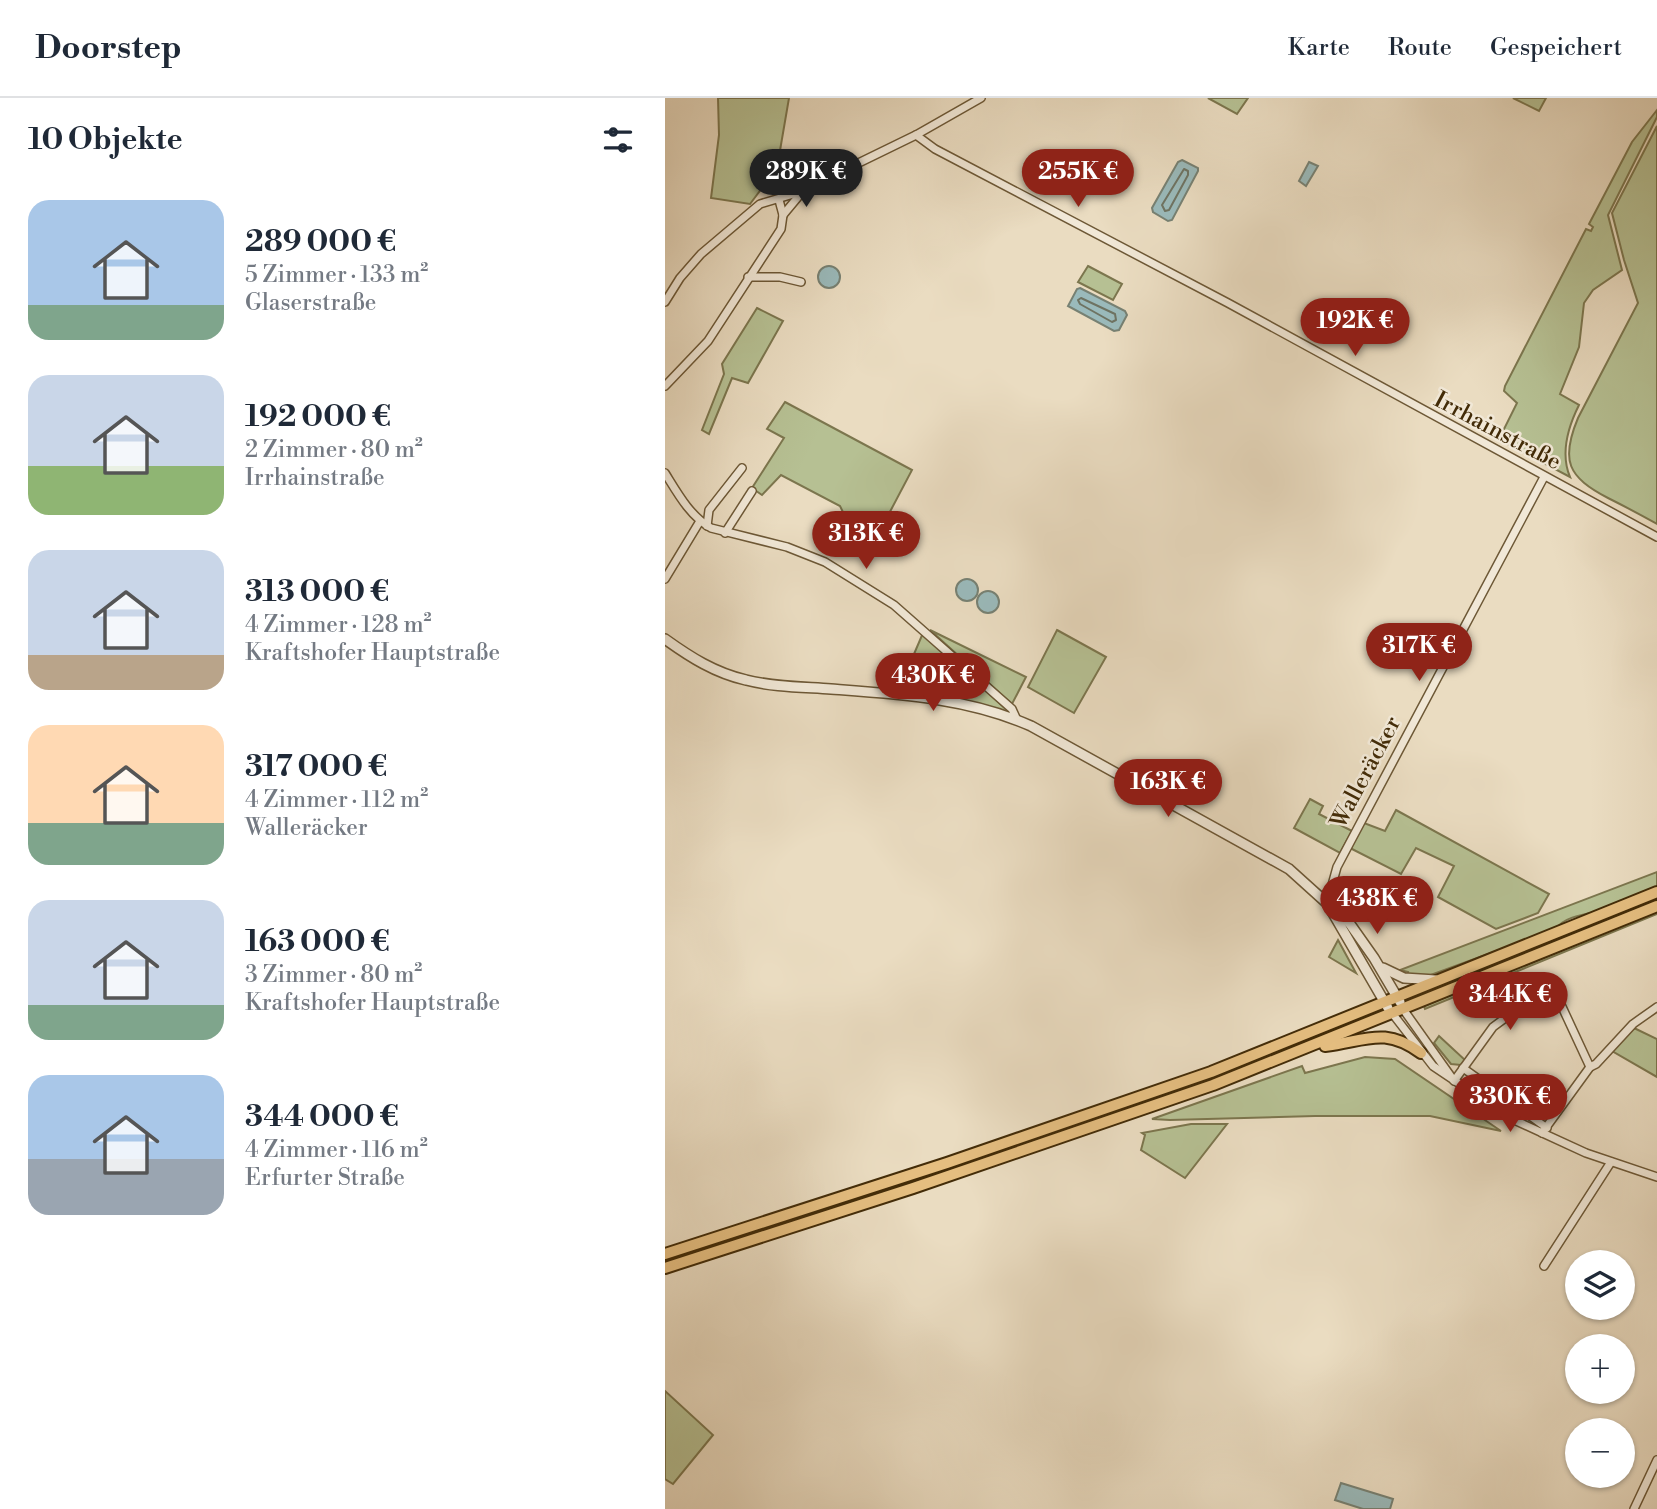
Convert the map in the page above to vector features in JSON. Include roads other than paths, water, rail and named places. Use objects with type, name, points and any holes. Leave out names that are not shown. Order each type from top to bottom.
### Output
[{"type":"main road","points":[[665,1254],[960,1159],[1211,1072],[1657,892]]},
{"type":"main road","points":[[665,1268],[1031,1149],[1228,1080],[1657,906]]},
{"type":"main road","points":[[1308,1047],[1368,1037],[1388,1037],[1409,1044],[1421,1053]]},
{"type":"street","points":[[665,302],[680,278],[701,254],[760,204],[797,193],[916,135],[981,98]]},
{"type":"street","name":"Irrhainstraße","points":[[916,135],[935,149],[1227,303],[1657,537]]},
{"type":"street","points":[[783,215],[797,197],[797,193]]},
{"type":"street","points":[[665,386],[708,341],[781,229],[783,215],[779,200]]},
{"type":"street","points":[[748,277],[780,276],[800,282]]},
{"type":"street","points":[[665,579],[703,524],[709,510],[742,468]]},
{"type":"street","points":[[665,473],[703,524],[725,533],[808,553],[894,605],[1012,709],[1017,720]]},
{"type":"street","name":"Walleräcker","points":[[1327,903],[1337,867],[1544,477]]},
{"type":"street","points":[[725,533],[752,491]]},
{"type":"street","points":[[665,639],[702,663],[746,680],[933,698],[1017,720],[1284,865],[1350,924],[1379,965],[1403,1009],[1454,1081]]},
{"type":"street","points":[[1327,903],[1385,1003],[1433,1066],[1512,1119],[1545,1131],[1611,1162],[1657,1177]]},
{"type":"street","points":[[1379,965],[1404,978],[1439,980]]},
{"type":"street","points":[[1454,1081],[1493,1027],[1508,1016],[1557,996],[1590,1067]]},
{"type":"street","points":[[1545,1131],[1590,1067],[1596,1064],[1633,1024],[1657,1007]]},
{"type":"street","points":[[1463,1068],[1545,1131]]},
{"type":"street","points":[[1543,1266],[1611,1162]]},
{"type":"street","points":[[1634,1509],[1657,1460]]},
{"type":"water","points":[[1182,160],[1198,168],[1198,171],[1172,220],[1168,221],[1153,212],[1152,208],[1178,162]]},
{"type":"water","points":[[1309,162],[1318,166],[1306,186],[1299,181]]},
{"type":"water","points":[[829,266],[837,269],[840,277],[837,285],[829,288],[821,285],[818,277],[821,269]]},
{"type":"water","points":[[1080,288],[1125,311],[1127,315],[1119,330],[1114,331],[1068,306]]},
{"type":"water","points":[[967,579],[975,582],[978,590],[975,598],[967,601],[959,598],[956,590],[959,582]]},
{"type":"water","points":[[988,591],[996,594],[999,602],[996,610],[988,613],[980,610],[977,602],[980,594]]},
{"type":"water","points":[[1341,1483],[1393,1499],[1390,1509],[1363,1509],[1335,1500]]}]
